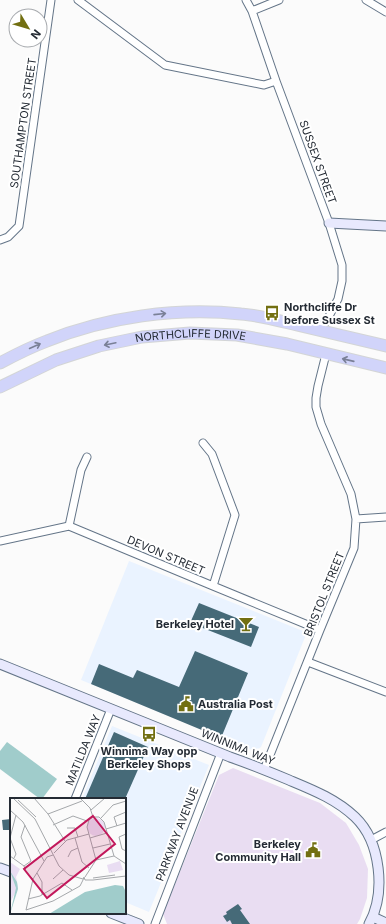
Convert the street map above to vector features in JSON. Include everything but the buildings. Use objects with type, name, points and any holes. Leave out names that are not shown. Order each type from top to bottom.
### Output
[{"type":"main road","name":"NORTHCLIFFE DRIVE","points":[[0,363],[20,352],[47,341],[91,326],[140,316],[184,312],[241,314],[386,346]]},
{"type":"main road","name":"NORTHCLIFFE DRIVE","points":[[0,387],[56,360],[99,346],[142,337],[190,333],[236,336],[287,344],[386,368]]},
{"type":"street","name":"SOUTHAMPTON STREET","points":[[0,240],[8,237],[19,226],[51,0]]},
{"type":"street","points":[[78,0],[165,65],[264,84],[276,81]]},
{"type":"street","name":"SUSSEX STREET","points":[[246,0],[252,11],[276,81],[329,223],[342,265],[342,281],[338,300],[334,310],[326,322],[316,330]]},
{"type":"street","points":[[252,11],[279,0]]},
{"type":"street","points":[[366,0],[386,12]]},
{"type":"street","points":[[329,223],[386,226]]},
{"type":"street","name":"BRISTOL STREET","points":[[264,770],[354,548],[356,518],[351,494],[320,424],[317,411],[316,398],[326,354]]},
{"type":"street","points":[[203,443],[212,454],[235,516],[212,586]]},
{"type":"street","points":[[0,541],[69,526],[81,470],[87,457]]},
{"type":"street","points":[[356,518],[386,517]]},
{"type":"street","name":"DEVON STREET","points":[[69,526],[320,630]]},
{"type":"street","points":[[308,662],[386,692]]},
{"type":"street","name":"WINNIMA WAY","points":[[0,664],[318,792],[335,801],[356,818],[365,829],[371,840],[377,859],[379,877],[378,895],[376,910],[371,921]]},
{"type":"street","name":"MATILDA WAY","points":[[75,798],[111,709]]},
{"type":"street","name":"PARKWAY AVENUE","points":[[154,924],[221,753]]},
{"type":"street","points":[[371,840],[386,832]]},
{"type":"street","points":[[0,868],[10,872]]},
{"type":"street","points":[[114,914],[139,924]]},
{"type":"street","points":[[371,921],[386,923]]},
{"type":"shaded area","points":[[129,561],[303,631],[305,637],[261,747],[255,751],[81,680]]},
{"type":"shaded area","points":[[112,726],[209,765],[149,912],[126,902],[126,798],[82,798]]},
{"type":"shaded area","points":[[233,768],[320,803],[346,823],[359,845],[368,869],[367,898],[357,924],[167,924],[163,914],[219,775]]},
{"type":"water","points":[[7,742],[57,779],[43,798],[39,798],[0,769],[0,751]]},
{"type":"place","name":"Northcliffe Dr before Sussex St","points":[[272,313]]},
{"type":"place","name":"Berkeley Hotel","points":[[246,624]]},
{"type":"place","name":"Australia Post","points":[[186,704]]},
{"type":"place","name":"Winnima Way opp Berkeley Shops","points":[[149,734]]},
{"type":"place","name":"Berkeley Community Hall","points":[[313,850]]}]
